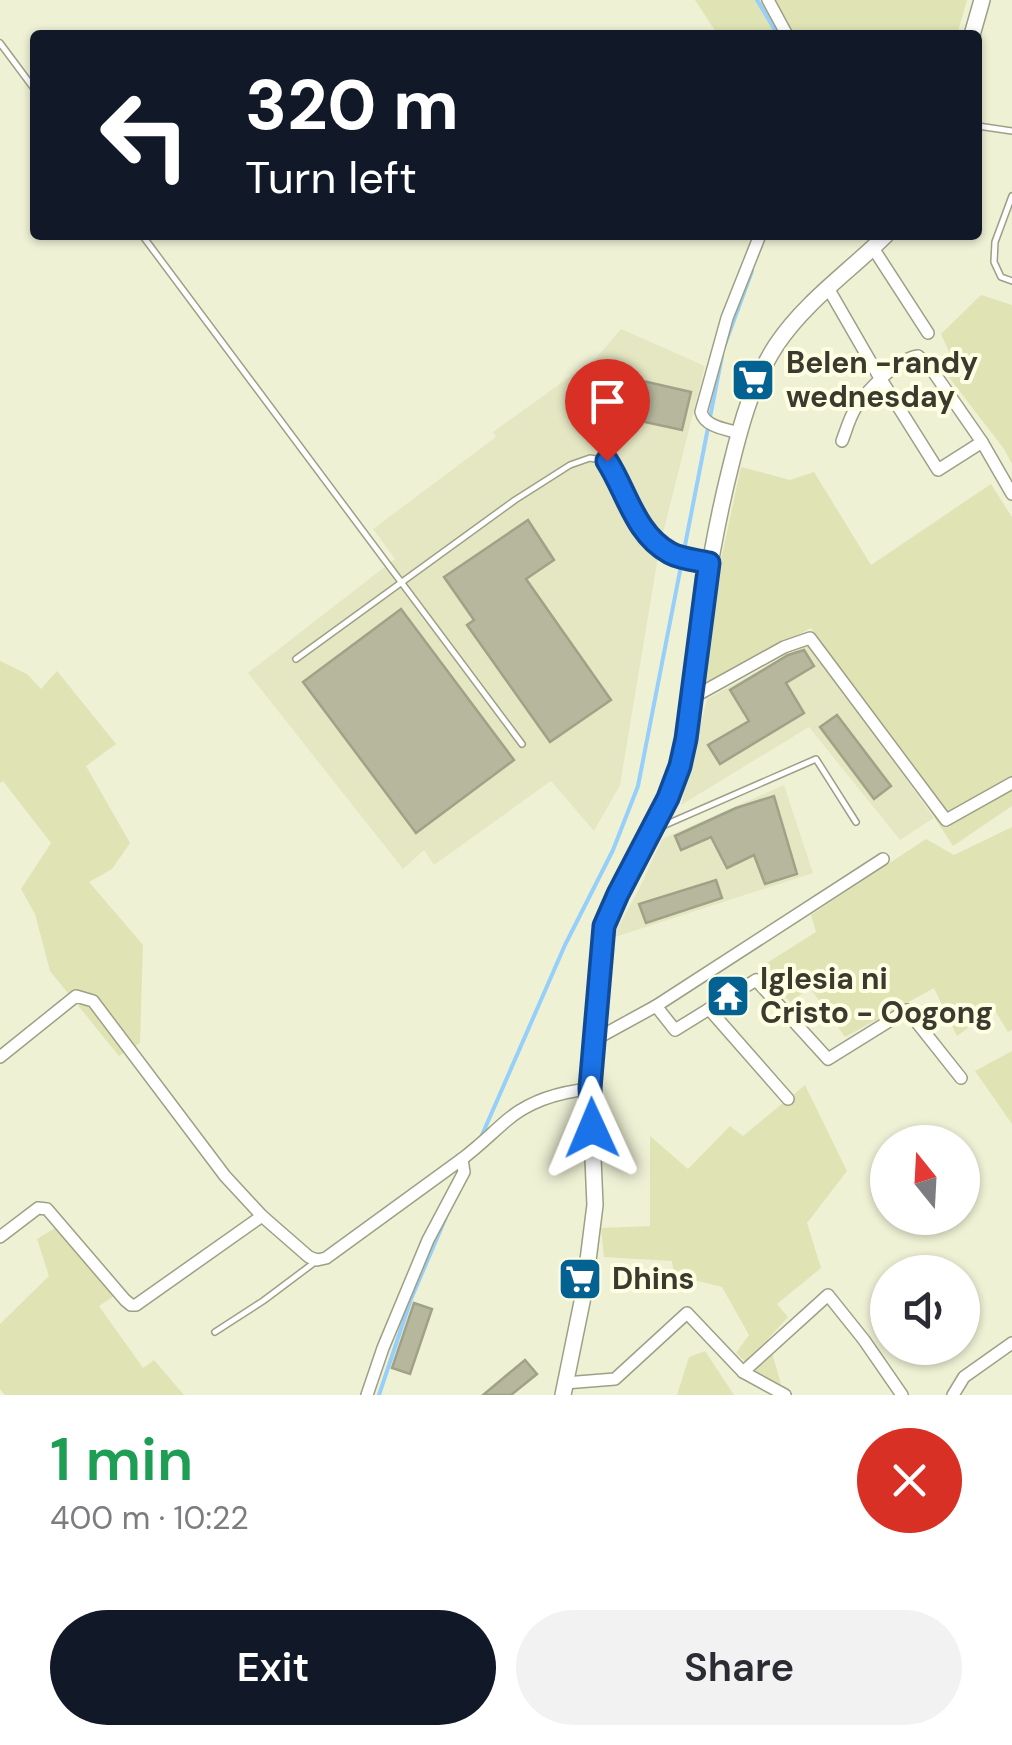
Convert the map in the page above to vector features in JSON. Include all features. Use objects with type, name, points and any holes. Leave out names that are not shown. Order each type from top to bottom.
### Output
[{"type":"main road","points":[[973,30],[982,0]]},
{"type":"main road","points":[[564,1389],[584,1292],[595,1206],[590,1088],[604,926],[680,766],[709,563],[739,433],[776,346],[806,309],[881,240]]},
{"type":"street","points":[[768,0],[784,30]]},
{"type":"street","points":[[739,433],[707,422],[701,412],[727,318],[758,240]]},
{"type":"street","points":[[873,248],[928,333]]},
{"type":"street","points":[[828,288],[880,380],[938,470],[982,442]]},
{"type":"street","points":[[842,441],[855,409],[880,380],[892,368],[918,356],[930,366],[982,442],[1012,494]]},
{"type":"street","points":[[690,699],[784,647],[810,638],[946,820],[1012,784]]},
{"type":"street","points":[[594,1040],[656,1006],[883,859]]},
{"type":"street","points":[[656,1006],[676,1030],[756,980],[828,1060],[907,1010],[961,1078]]},
{"type":"street","points":[[0,1057],[76,996],[93,1001],[225,1176],[262,1216],[317,1260],[326,1258],[479,1147],[527,1105],[590,1088]]},
{"type":"street","points":[[709,1009],[788,1098]]},
{"type":"street","points":[[367,1395],[428,1240],[464,1172],[464,1157]]},
{"type":"street","points":[[0,1238],[38,1208],[47,1209],[125,1300],[136,1305],[262,1216]]},
{"type":"street","points":[[743,1372],[828,1295],[902,1395]]},
{"type":"street","points":[[564,1389],[615,1379],[687,1313],[743,1372],[786,1395]]},
{"type":"street","points":[[953,1395],[964,1377],[1012,1343]]},
{"type":"lane","points":[[0,43],[30,83]]},
{"type":"lane","points":[[982,126],[1012,130]]},
{"type":"lane","points":[[1012,196],[995,242],[994,262],[1001,277],[1012,281]]},
{"type":"lane","points":[[146,240],[522,744]]},
{"type":"lane","points":[[296,659],[514,500],[570,465],[590,458],[607,461],[643,531],[677,556],[709,563]]},
{"type":"lane","points":[[652,831],[816,759],[856,822]]},
{"type":"lane","points":[[215,1332],[263,1302],[317,1260]]},
{"type":"shaded area","points":[[695,0],[967,0],[958,30],[715,30]]},
{"type":"shaded area","points":[[981,295],[1012,305],[1012,464],[945,372],[950,354],[941,334]]},
{"type":"shaded area","points":[[621,329],[705,366],[660,545],[620,785],[594,831],[551,781],[434,865],[424,850],[403,869],[248,673],[395,559],[373,529],[496,437],[493,432],[597,357]]},
{"type":"shaded area","points":[[741,467],[790,480],[814,472],[871,565],[991,484],[1012,517],[1012,806],[953,846],[811,628],[703,684],[720,564]]},
{"type":"shaded area","points":[[809,643],[934,818],[900,840],[809,727],[681,805],[707,699]]},
{"type":"shaded area","points":[[0,661],[27,674],[41,689],[57,671],[116,744],[86,766],[130,843],[112,869],[89,882],[143,945],[140,1043],[119,1056],[50,971],[35,914],[21,889],[51,843],[3,781],[0,783]]},
{"type":"shaded area","points":[[784,785],[813,873],[612,938],[662,839]]},
{"type":"shaded area","points":[[1012,827],[1012,1030],[1008,1032],[994,1009],[957,1036],[934,988],[845,1037],[810,988],[790,1002],[759,968],[816,932],[811,915],[926,839],[954,855]]},
{"type":"shaded area","points":[[1012,1051],[1012,1124],[975,1071]]},
{"type":"shaded area","points":[[805,1085],[847,1171],[807,1223],[821,1268],[777,1304],[788,1317],[768,1339],[781,1384],[762,1376],[736,1353],[749,1335],[722,1287],[674,1275],[672,1261],[604,1257],[601,1228],[650,1226],[650,1136],[688,1169],[730,1126],[743,1136]]},
{"type":"shaded area","points":[[55,1228],[114,1296],[99,1306],[143,1368],[154,1360],[184,1395],[5,1395],[0,1389],[0,1324],[49,1276],[37,1239]]},
{"type":"shaded area","points":[[705,1351],[734,1395],[677,1395],[689,1357]]},
{"type":"building","points":[[599,371],[691,392],[682,430],[590,410]]},
{"type":"building","points":[[528,520],[554,560],[526,579],[611,700],[550,742],[467,625],[474,620],[444,577]]},
{"type":"building","points":[[401,609],[514,760],[416,833],[303,682]]},
{"type":"building","points":[[804,650],[814,666],[786,683],[804,713],[720,764],[708,745],[749,721],[730,690],[788,655]]},
{"type":"building","points":[[837,715],[891,786],[874,799],[820,727]]},
{"type":"building","points":[[774,796],[797,874],[765,884],[754,855],[727,868],[711,837],[681,850],[675,836],[736,808]]},
{"type":"building","points":[[716,880],[722,898],[646,923],[639,904]]},
{"type":"building","points":[[414,1303],[432,1309],[410,1374],[392,1368]]},
{"type":"building","points":[[525,1360],[537,1374],[511,1395],[483,1395]]},
{"type":"waterway","points":[[757,0],[775,30]]},
{"type":"waterway","points":[[724,347],[752,271]]},
{"type":"waterway","points":[[482,1135],[565,945],[613,850],[638,786],[722,356]]},
{"type":"waterway","points":[[379,1395],[411,1299],[446,1217]]},
{"type":"place","name":"Belen -randy wednesday","points":[[753,380]]},
{"type":"place","name":"Iglesia ni Cristo - Oogong","points":[[728,996]]},
{"type":"place","name":"Dhins","points":[[580,1279]]},
{"type":"route","points":[[592,1128],[590,1088],[604,926],[680,766],[709,563],[670,553],[643,531],[607,461]]}]
